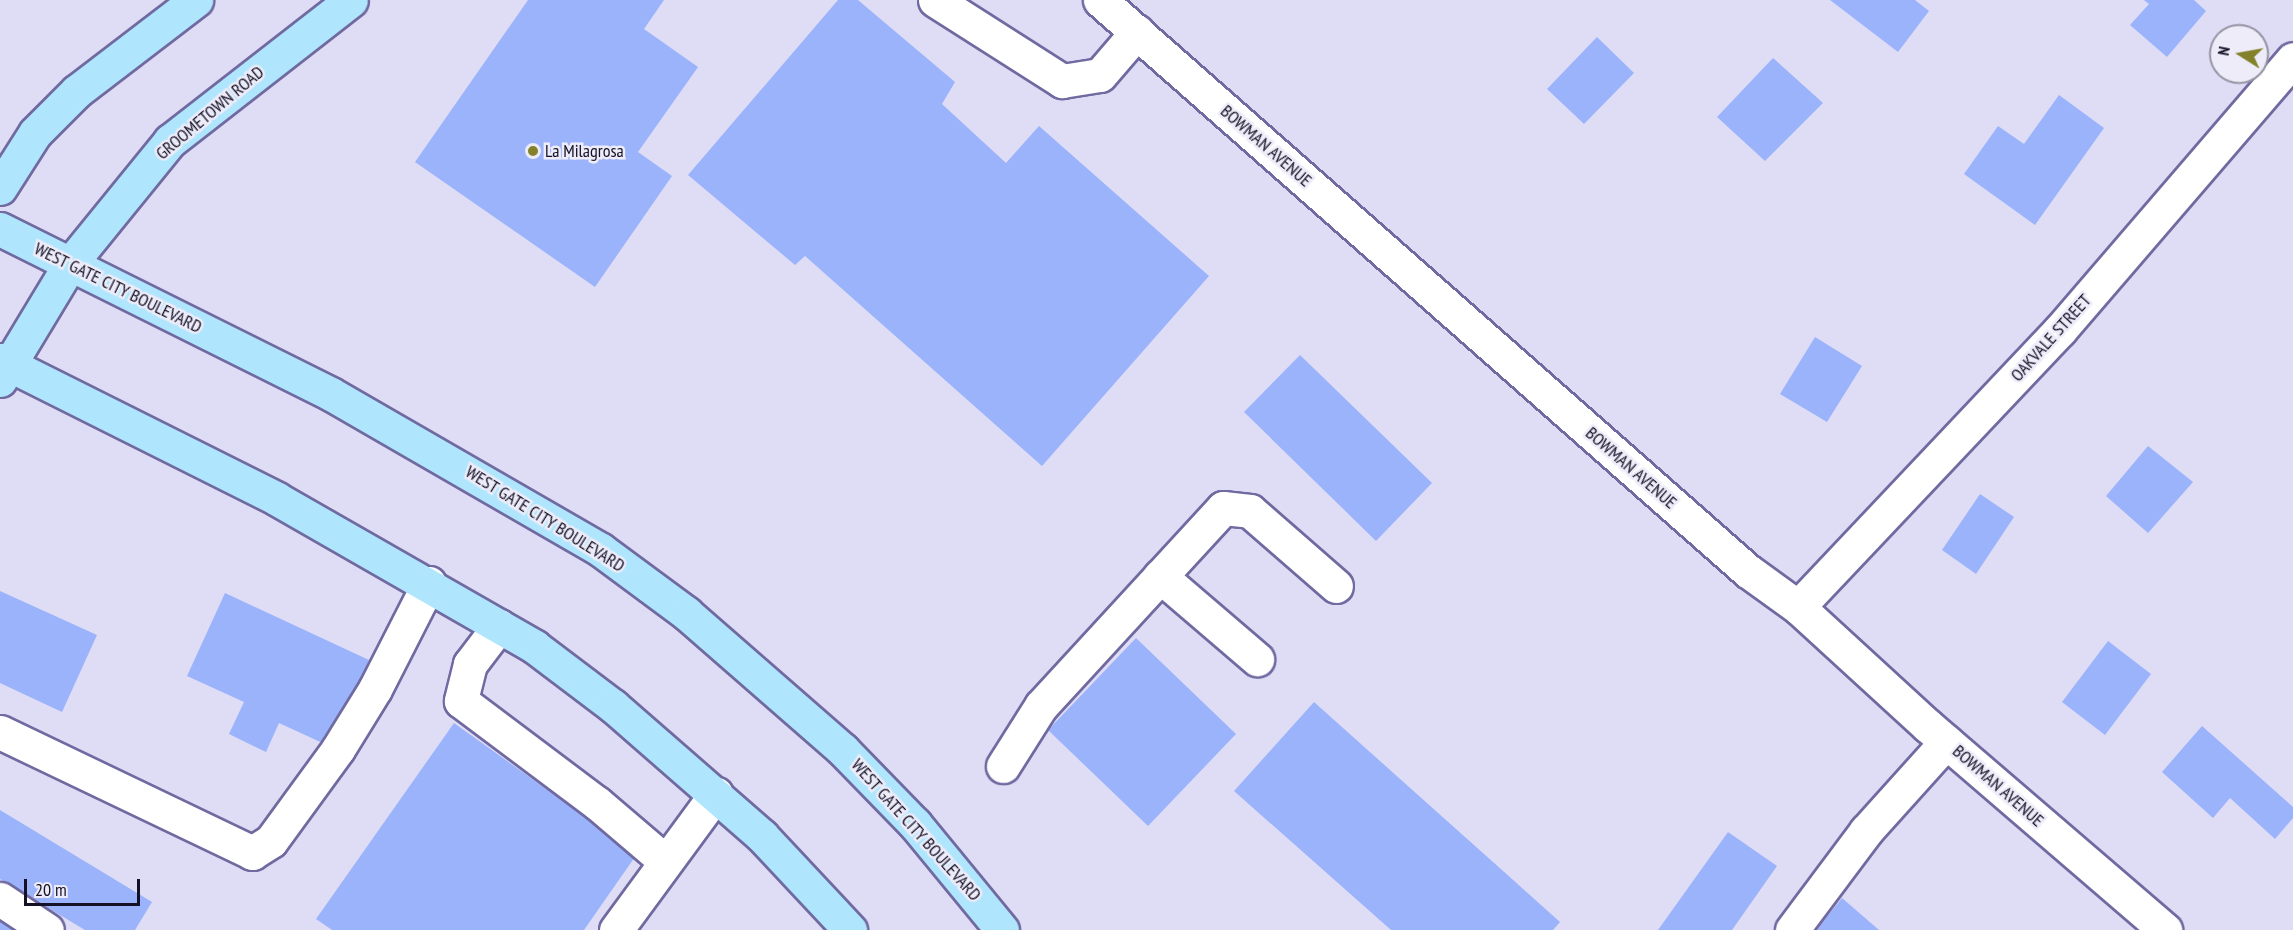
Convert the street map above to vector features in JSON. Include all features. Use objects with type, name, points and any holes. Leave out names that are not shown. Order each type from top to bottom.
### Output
[{"type":"main road","points":[[0,188],[48,118],[107,64],[195,0]]},
{"type":"main road","name":"GROOMETOWN ROAD","points":[[3,368],[70,264],[170,141],[351,0]]},
{"type":"main road","name":"WEST GATE CITY BOULEVARD","points":[[0,229],[331,394],[601,550],[694,620],[843,750],[915,824],[1002,930]]},
{"type":"main road","points":[[3,368],[277,499],[429,583],[536,647],[613,706],[716,794],[762,836],[850,930]]},
{"type":"street","points":[[935,0],[1062,81],[1100,75],[1137,32]]},
{"type":"street","name":"BOWMAN AVENUE","points":[[1100,0],[1748,571],[1798,608],[1946,742],[2165,930]]},
{"type":"street","name":"OAKVALE STREET","points":[[1798,608],[2060,330],[2293,59]]},
{"type":"street","points":[[1002,766],[1041,706],[1223,508],[1250,512],[1336,586]]},
{"type":"street","points":[[1160,576],[1257,659]]},
{"type":"street","points":[[0,732],[252,853],[271,841],[338,749],[375,689],[429,583]]},
{"type":"street","points":[[499,626],[470,664],[461,701],[597,803],[665,861]]},
{"type":"street","points":[[1792,930],[1866,831],[1946,742]]},
{"type":"street","points":[[616,930],[716,794]]},
{"type":"street","points":[[0,899],[46,930]]},
{"type":"building","points":[[528,0],[664,0],[644,29],[698,67],[638,152],[672,176],[595,287],[415,162]]},
{"type":"building","points":[[838,0],[858,0],[955,82],[942,104],[1006,163],[1039,126],[1209,276],[1042,466],[805,256],[795,265],[688,175]]},
{"type":"building","points":[[1830,0],[1915,0],[1929,11],[1898,52]]},
{"type":"building","points":[[2144,0],[2194,0],[2206,11],[2167,57],[2130,25],[2149,4]]},
{"type":"building","points":[[1597,37],[1634,73],[1584,124],[1547,89]]},
{"type":"building","points":[[1773,58],[1823,103],[1765,161],[1717,117]]},
{"type":"building","points":[[2059,95],[2104,128],[2035,225],[1964,174],[1998,126],[2024,144]]},
{"type":"building","points":[[1815,337],[1862,366],[1827,422],[1780,394]]},
{"type":"building","points":[[1300,355],[1432,483],[1376,541],[1244,412]]},
{"type":"building","points":[[2148,446],[2193,482],[2148,533],[2106,496]]},
{"type":"building","points":[[1980,494],[2014,517],[1976,574],[1942,550]]},
{"type":"building","points":[[0,591],[97,635],[62,712],[0,683]]},
{"type":"building","points":[[225,593],[369,660],[329,746],[279,723],[266,752],[229,734],[244,702],[187,676]]},
{"type":"building","points":[[1136,638],[1236,734],[1148,826],[1048,730]]},
{"type":"building","points":[[2108,641],[2151,674],[2105,735],[2062,702]]},
{"type":"building","points":[[1314,702],[1560,922],[1553,930],[1391,930],[1234,791]]},
{"type":"building","points":[[454,723],[637,854],[584,930],[332,930],[316,919]]},
{"type":"building","points":[[2202,726],[2293,807],[2293,818],[2275,839],[2230,798],[2213,818],[2162,772]]},
{"type":"building","points":[[0,810],[152,902],[135,930],[85,930],[0,879]]},
{"type":"building","points":[[1728,832],[1777,866],[1732,930],[1658,930]]},
{"type":"building","points":[[1842,898],[1879,930],[1816,930]]},
{"type":"building","points":[[0,918],[17,930],[0,930]]},
{"type":"place","name":"La Milagrosa","points":[[533,151]]}]
